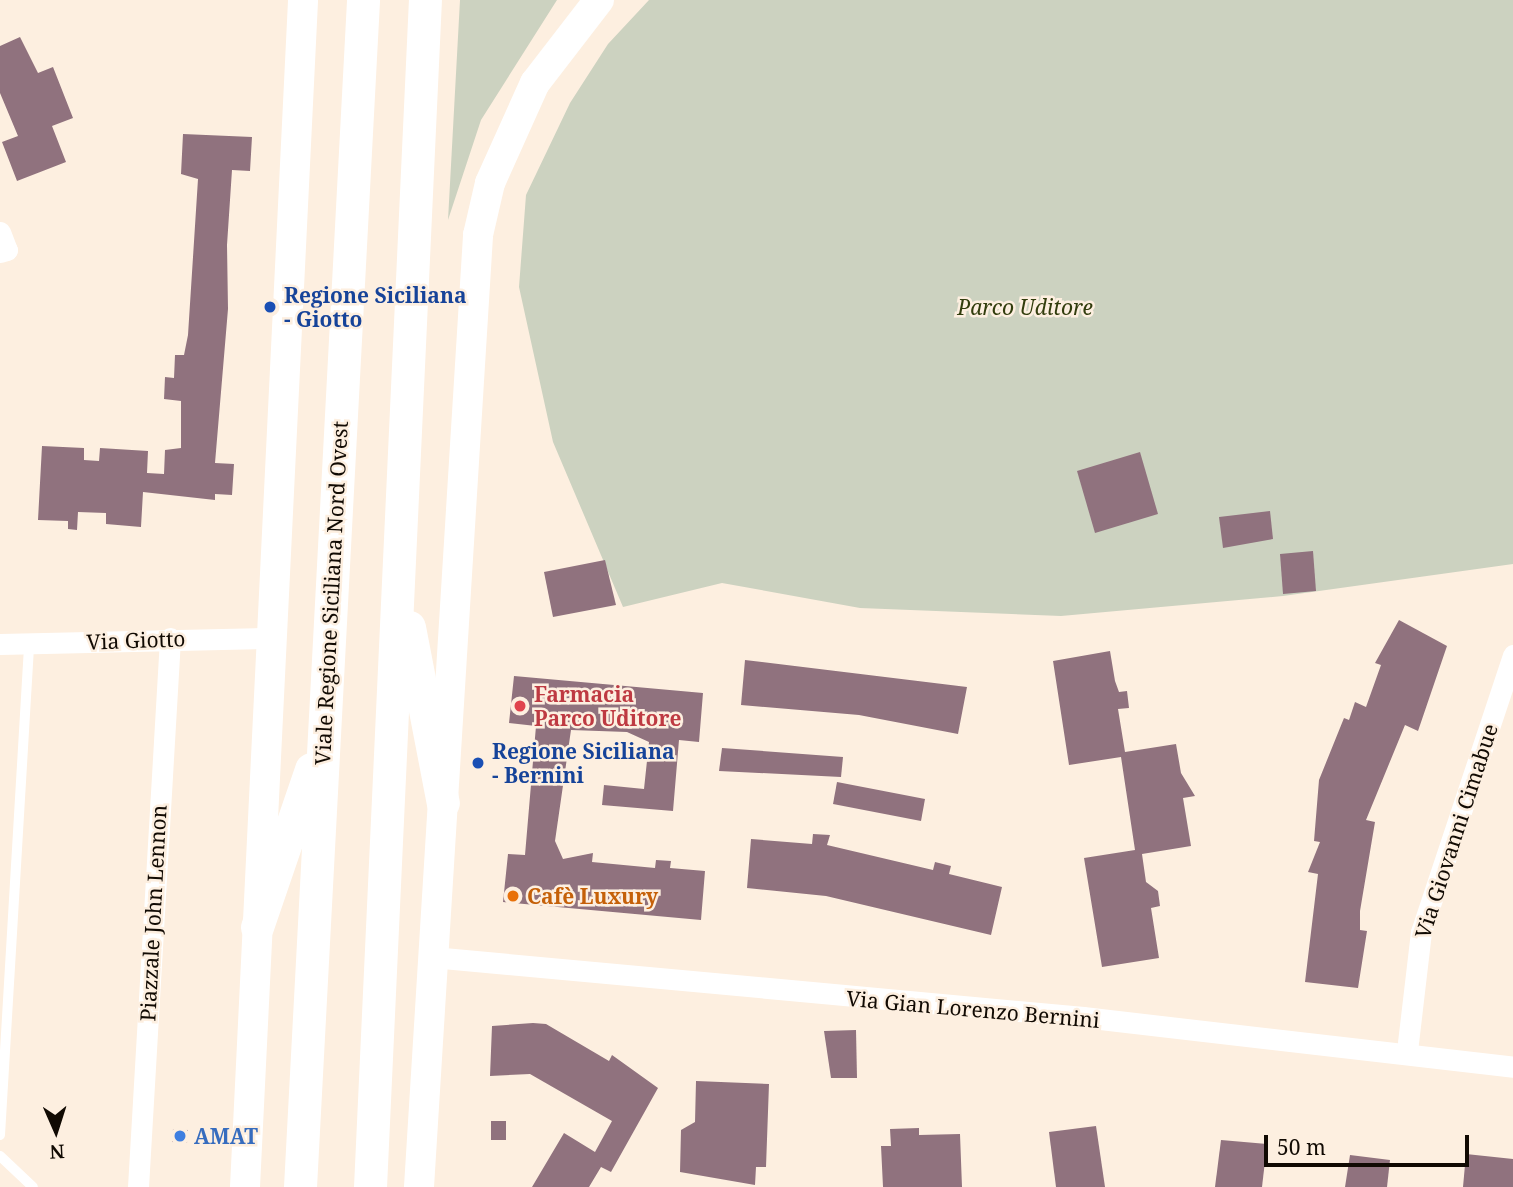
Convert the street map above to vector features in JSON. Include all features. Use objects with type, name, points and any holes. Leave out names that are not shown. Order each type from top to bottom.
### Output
[{"type":"main road","name":"Viale Regione Siciliana Nord Ovest","points":[[300,1187],[363,0]]},
{"type":"main road","points":[[370,1187],[425,0]]},
{"type":"main road","points":[[399,573],[443,803]]},
{"type":"main road","points":[[257,927],[323,733]]},
{"type":"street","points":[[245,1187],[303,0]]},
{"type":"street","points":[[419,1187],[478,235],[490,183],[535,83],[600,0]]},
{"type":"street","points":[[0,232],[7,250],[0,252]]},
{"type":"street","name":"Via Giotto","points":[[0,644],[170,638],[272,638]]},
{"type":"street","name":"Piazzale John Lennon","points":[[138,1187],[170,638]]},
{"type":"street","name":"Via Giovanni Cimabue","points":[[1407,1051],[1421,932],[1513,655]]},
{"type":"street","name":"Via Gian Lorenzo Bernini","points":[[432,957],[1407,1051],[1513,1067]]},
{"type":"lane","points":[[0,1135],[29,643]]},
{"type":"lane","points":[[0,1156],[33,1187]]},
{"type":"green space","points":[[460,0],[557,0],[481,120],[448,220]]},
{"type":"green space","name":"Parco Uditore","points":[[649,0],[1513,0],[1513,564],[1283,596],[1061,616],[860,608],[722,583],[623,607],[553,442],[519,287],[526,195],[570,103],[608,44]]},
{"type":"building","points":[[20,37],[38,73],[53,67],[73,118],[52,126],[66,162],[17,181],[2,142],[18,136],[0,93],[0,46]]},
{"type":"building","points":[[183,134],[252,137],[250,171],[232,170],[227,245],[228,309],[215,463],[234,464],[232,495],[215,494],[215,500],[143,492],[141,527],[106,524],[106,513],[78,512],[77,530],[68,529],[68,521],[38,520],[42,446],[84,448],[84,460],[99,461],[100,448],[148,451],[147,473],[164,474],[165,450],[181,448],[181,401],[164,399],[165,377],[174,378],[175,355],[184,355],[188,335],[198,179],[181,174]]},
{"type":"building","points":[[1140,452],[1158,514],[1095,533],[1077,471]]},
{"type":"building","points":[[1270,511],[1273,539],[1223,548],[1219,517]]},
{"type":"building","points":[[1313,551],[1316,591],[1283,594],[1280,554]]},
{"type":"building","points":[[605,560],[616,605],[553,617],[544,572]]},
{"type":"building","points":[[1399,620],[1447,646],[1418,731],[1405,725],[1366,820],[1375,822],[1360,911],[1360,930],[1367,931],[1358,988],[1305,982],[1318,874],[1308,872],[1320,842],[1314,841],[1319,780],[1344,718],[1349,720],[1355,702],[1366,707],[1381,665],[1375,663]]},
{"type":"building","points":[[1110,651],[1119,692],[1127,691],[1129,708],[1118,709],[1125,752],[1176,744],[1181,773],[1195,796],[1183,798],[1191,846],[1142,854],[1146,882],[1158,891],[1160,906],[1151,908],[1159,958],[1102,967],[1084,858],[1135,850],[1121,757],[1069,765],[1053,661]]},
{"type":"building","points":[[745,660],[967,687],[958,734],[859,715],[741,705]]},
{"type":"building","points":[[514,676],[703,693],[699,742],[679,740],[673,811],[602,805],[604,785],[644,789],[649,742],[627,732],[571,730],[555,841],[563,859],[593,853],[592,862],[655,868],[656,860],[671,861],[670,868],[705,871],[701,920],[503,902],[508,854],[525,855],[536,726],[509,723]]},
{"type":"building","points":[[722,748],[843,757],[841,777],[719,771]]},
{"type":"building","points":[[837,782],[925,799],[921,821],[833,804]]},
{"type":"building","points":[[813,834],[830,835],[827,845],[933,870],[935,862],[951,866],[949,874],[1002,887],[991,935],[826,896],[747,888],[751,839],[812,844]]},
{"type":"building","points":[[546,1024],[609,1061],[612,1055],[658,1088],[611,1172],[601,1167],[589,1187],[532,1187],[564,1133],[595,1152],[612,1121],[530,1074],[490,1076],[492,1026]]},
{"type":"building","points":[[856,1030],[857,1078],[831,1078],[824,1031]]},
{"type":"building","points":[[696,1081],[769,1084],[766,1167],[756,1167],[755,1185],[680,1172],[681,1130],[695,1122]]},
{"type":"building","points":[[491,1121],[506,1121],[506,1140],[491,1140]]},
{"type":"building","points":[[1096,1126],[1105,1187],[1056,1187],[1049,1132]]},
{"type":"building","points":[[919,1128],[919,1135],[960,1134],[962,1187],[883,1187],[881,1146],[891,1146],[890,1129]]},
{"type":"building","name":"AMAT","points":[[173,1129],[188,1130],[187,1143],[172,1142]]},
{"type":"building","points":[[1221,1140],[1267,1144],[1262,1187],[1215,1187]]},
{"type":"building","points":[[1466,1154],[1513,1159],[1513,1187],[1463,1187]]},
{"type":"building","points":[[1350,1155],[1390,1160],[1387,1187],[1345,1187]]},
{"type":"place","name":"Regione Siciliana - Giotto","points":[[270,307]]},
{"type":"place","name":"Farmacia Parco Uditore","points":[[520,706]]},
{"type":"place","name":"Regione Siciliana - Bernini","points":[[478,763]]},
{"type":"place","name":"Cafè Luxury","points":[[513,896]]},
{"type":"place","name":"AMAT","points":[[180,1136]]}]
